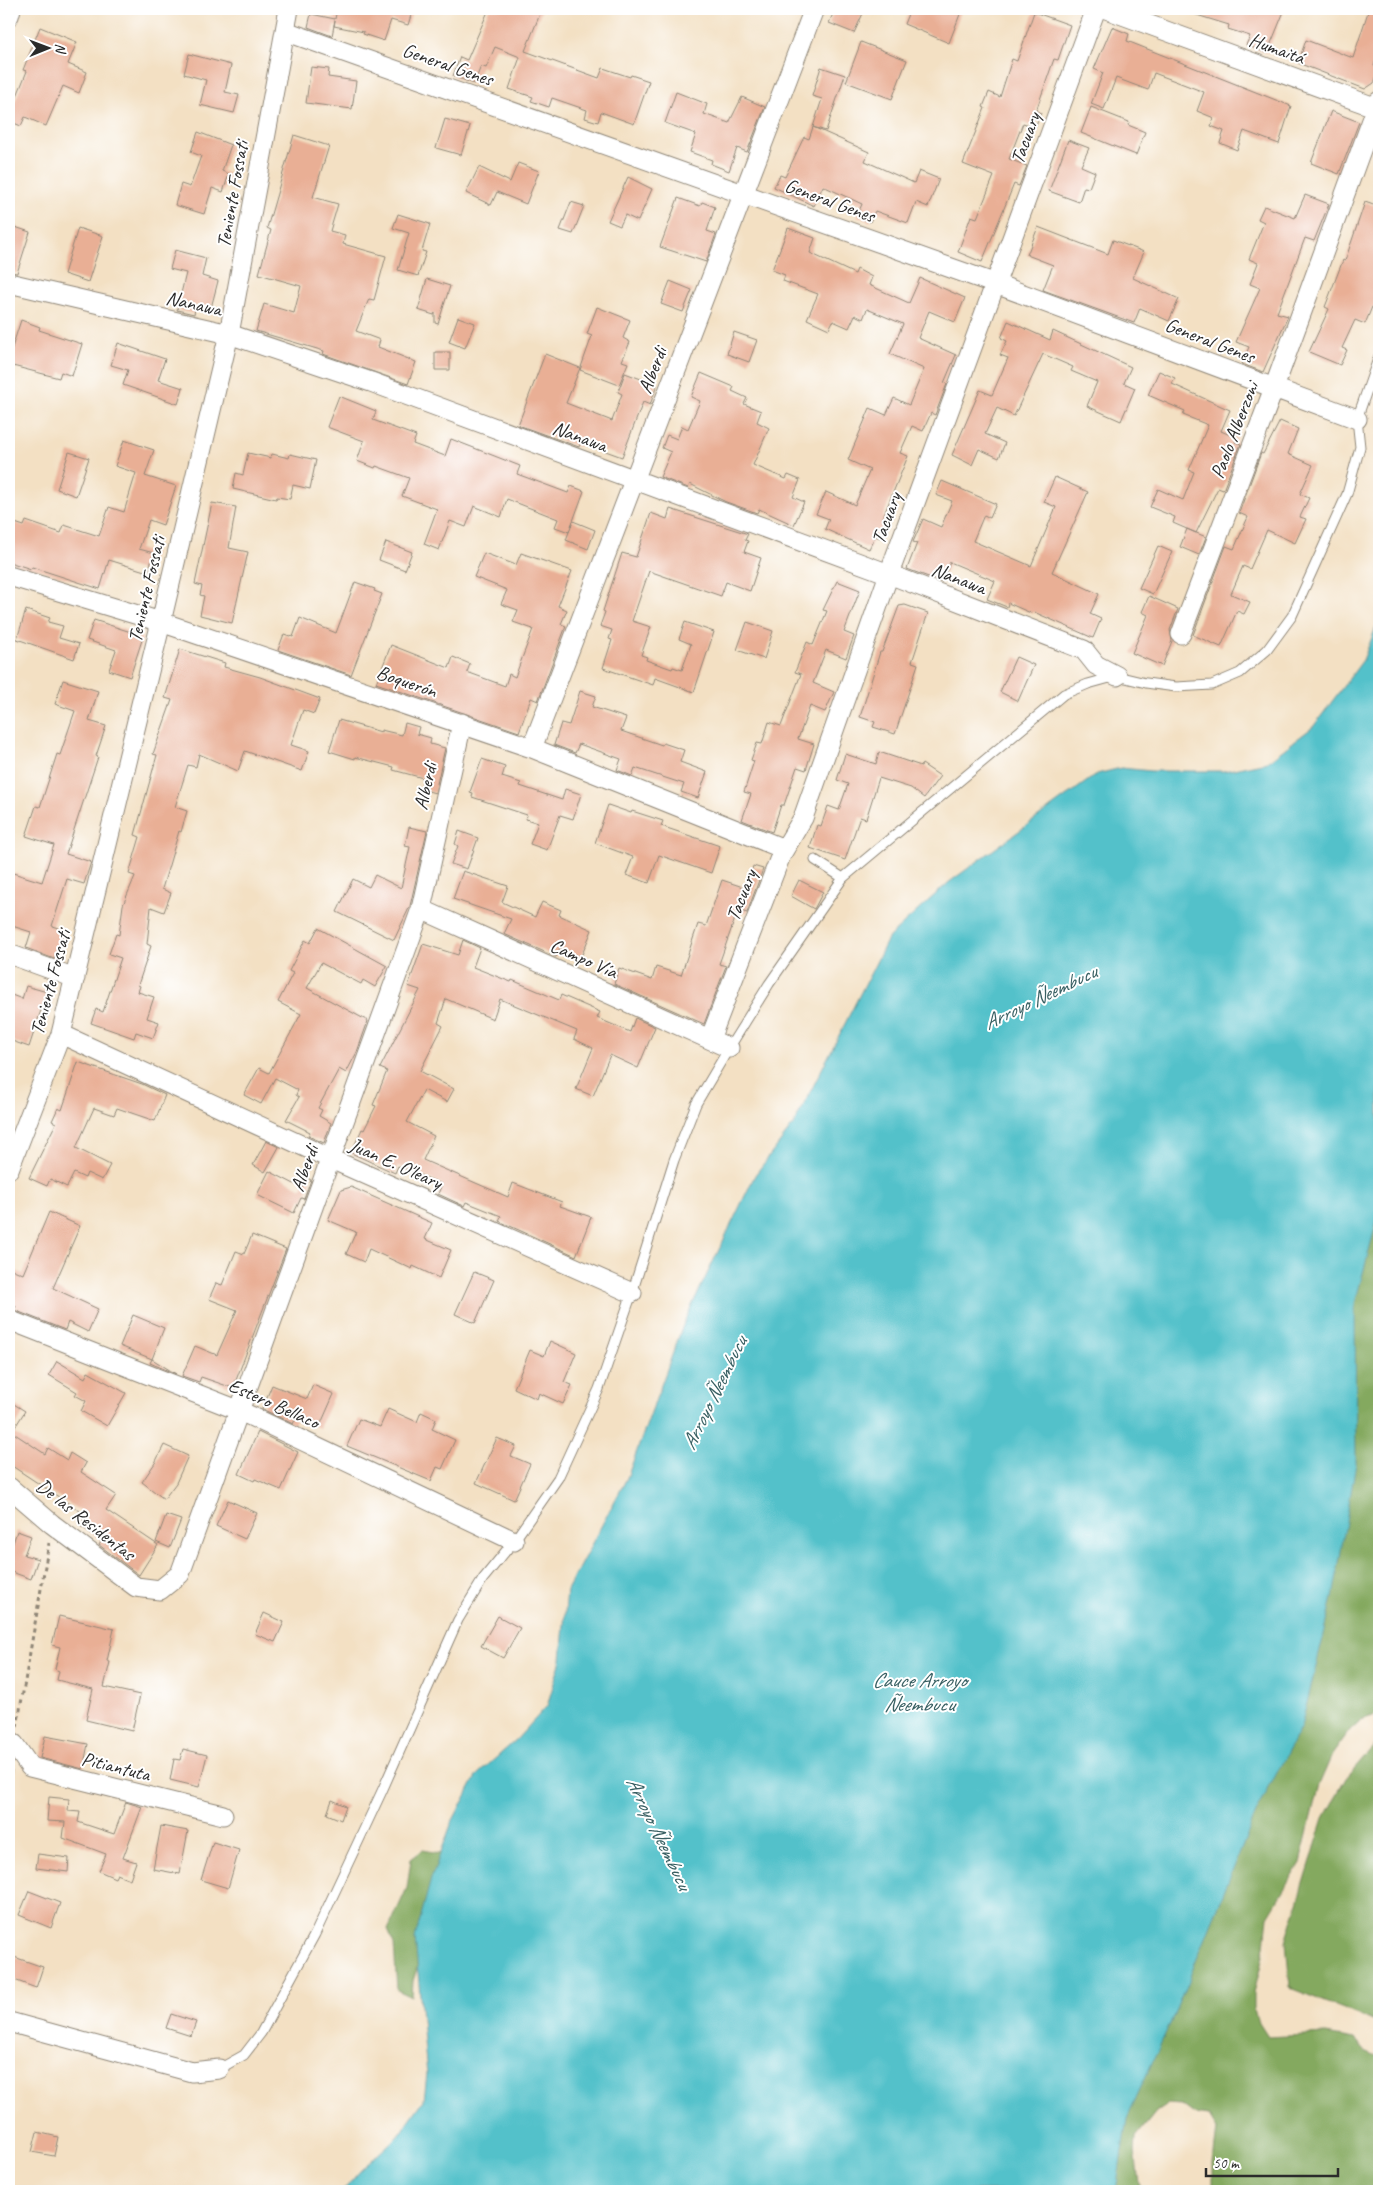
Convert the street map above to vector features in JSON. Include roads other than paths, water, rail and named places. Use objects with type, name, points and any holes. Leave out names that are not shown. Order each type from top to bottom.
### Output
[{"type":"street","points":[[9,16],[11,9]]},
{"type":"street","name":"Teniente Fossati","points":[[9,1170],[61,1034],[161,622],[229,334],[289,9]]},
{"type":"street","name":"Alberdi","points":[[532,748],[814,9]]},
{"type":"street","name":"Tacuary","points":[[710,1040],[784,849],[802,818],[889,574],[1096,9]]},
{"type":"street","name":"Humaitá","points":[[1106,9],[1378,104]]},
{"type":"street","name":"General Genes","points":[[285,31],[743,192],[1357,419]]},
{"type":"street","name":"Paolo Alberzoni","points":[[1180,634],[1274,388],[1378,104]]},
{"type":"street","name":"Nanawa","points":[[9,283],[229,334],[371,382],[889,574],[1084,650],[1096,665],[1117,676]]},
{"type":"street","name":"Boquerón","points":[[9,576],[161,622],[462,723],[532,748],[784,849]]},
{"type":"street","name":"Alberdi","points":[[136,1587],[160,1590],[180,1574],[421,909],[462,723]]},
{"type":"street","name":"Campo Vía","points":[[421,909],[729,1048]]},
{"type":"street","points":[[9,954],[75,978]]},
{"type":"street","name":"Juan E. O'leary","points":[[61,1034],[331,1159],[632,1293]]},
{"type":"street","name":"Estero Bellaco","points":[[9,1320],[238,1410],[514,1541]]},
{"type":"street","name":"De las Residentas","points":[[9,1487],[52,1524],[136,1587]]},
{"type":"street","name":"Pitiantuta","points":[[12,1743],[30,1767],[223,1815]]},
{"type":"street","points":[[9,2022],[192,2072],[219,2069]]},
{"type":"lane","points":[[219,2069],[244,2055],[261,2033],[315,1934],[382,1791],[458,1620],[482,1579],[514,1541],[558,1478],[599,1389],[674,1160],[696,1104],[769,984],[843,878],[1064,694],[1088,684],[1117,676],[1146,683],[1176,687],[1212,685],[1240,673],[1267,650],[1292,616],[1347,494],[1360,447],[1357,419],[1379,356]]},
{"type":"lane","points":[[815,860],[843,878]]},
{"type":"water","name":"Cauce Arroyo Ñeembucu","points":[[1379,620],[1379,1213],[1355,1303],[1356,1463],[1333,1598],[1301,1727],[1256,1813],[1177,2008],[1127,2118],[1116,2191],[343,2191],[360,2171],[398,2136],[424,2100],[427,2075],[415,1938],[431,1879],[452,1822],[477,1775],[517,1739],[547,1706],[561,1660],[567,1590],[627,1478],[685,1320],[755,1175],[794,1124],[889,937],[948,883],[1097,774],[1121,768],[1151,771],[1224,771],[1267,762],[1313,727],[1363,660]]},
{"type":"water label","name":"Arroyo Ñeembucu","points":[[1040,997]]},
{"type":"water label","name":"Arroyo Ñeembucu","points":[[714,1393]]},
{"type":"water label","name":"Arroyo Ñeembucu","points":[[659,1833]]}]
